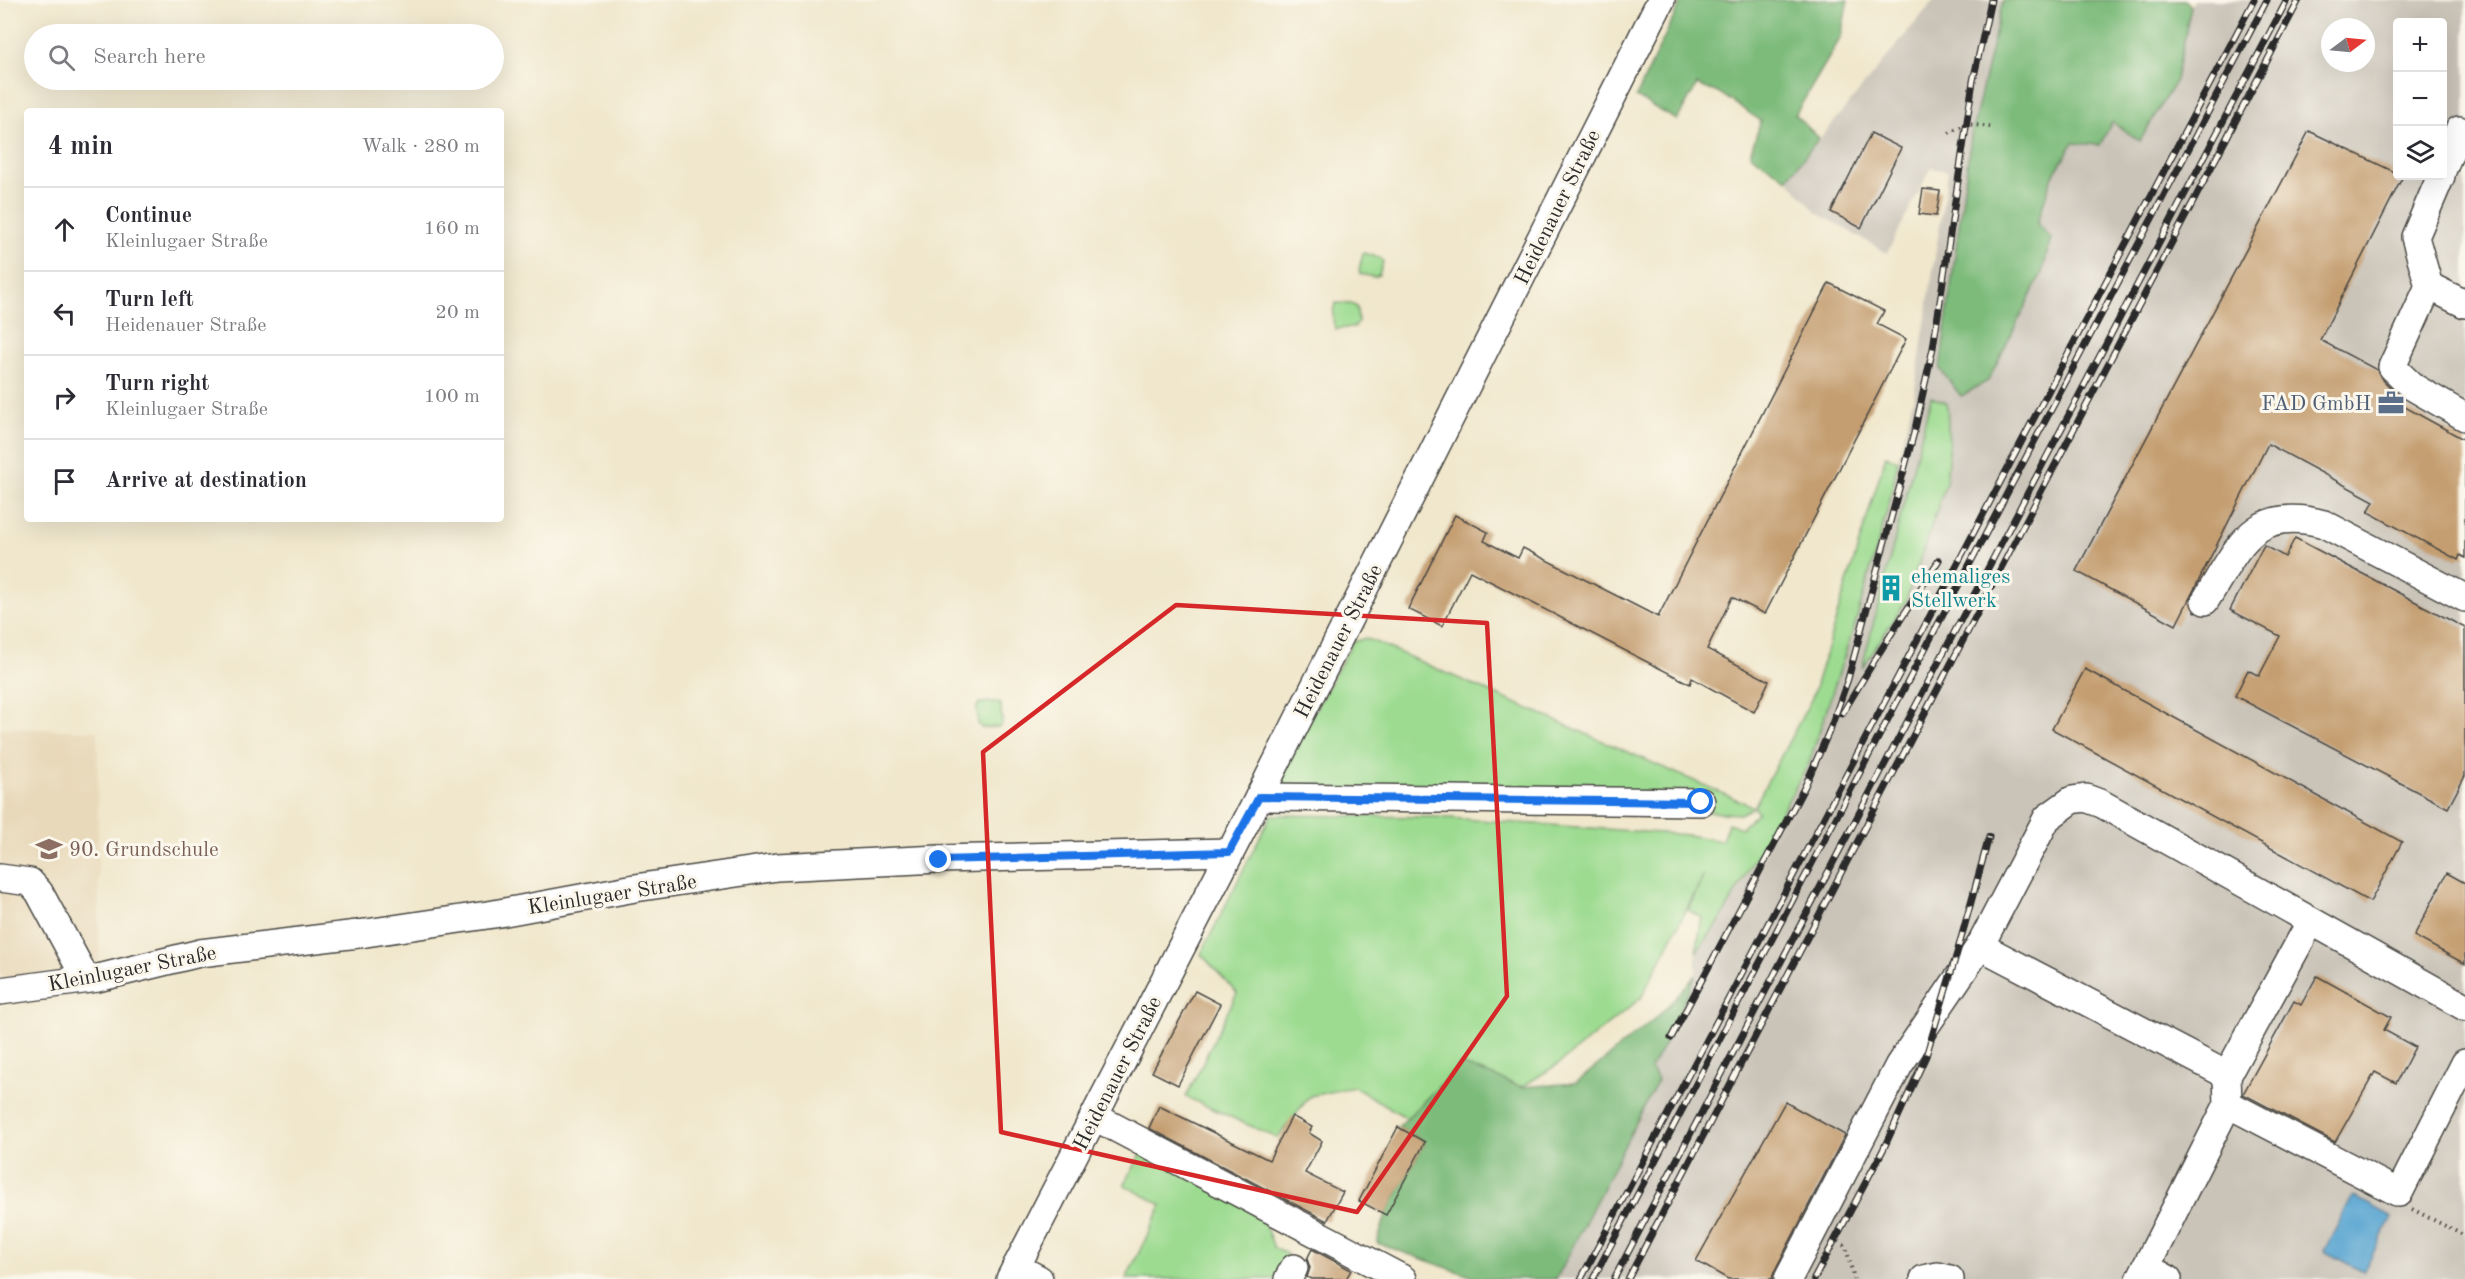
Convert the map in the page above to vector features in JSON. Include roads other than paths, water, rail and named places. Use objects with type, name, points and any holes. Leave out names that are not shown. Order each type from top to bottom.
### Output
[{"type":"street","name":"Heidenauer Straße","points":[[1021,1275],[1095,1117],[1229,852],[1433,478],[1661,0]]},
{"type":"street","points":[[2447,159],[2459,130],[2465,133]]},
{"type":"street","points":[[2438,180],[2415,237],[2429,286],[2392,367],[2413,387],[2465,417]]},
{"type":"street","points":[[2429,286],[2465,304]]},
{"type":"street","points":[[2205,601],[2245,538],[2263,525],[2284,518],[2305,519],[2324,524],[2465,598]]},
{"type":"street","points":[[1259,797],[1701,802]]},
{"type":"street","points":[[1788,1279],[1899,1065],[1980,946],[2047,818],[2072,800],[2086,798],[2102,804],[2465,1007]]},
{"type":"street","name":"Kleinlugaer Straße","points":[[0,991],[86,979],[200,952],[366,933],[777,867],[1229,852]]},
{"type":"street","points":[[0,878],[30,882],[60,928],[86,979]]},
{"type":"street","points":[[2151,1275],[2228,1104],[2227,1075],[2311,921]]},
{"type":"street","points":[[1980,946],[2227,1075]]},
{"type":"street","points":[[2228,1104],[2398,1194],[2465,1063]]},
{"type":"street","points":[[1095,1117],[1403,1279]]},
{"type":"street","points":[[1924,1279],[1938,1276],[1950,1279]]},
{"type":"water","points":[[2353,1196],[2392,1217],[2363,1272],[2324,1251]]},
{"type":"railway","points":[[1671,1038],[1805,786],[1831,727],[1848,679],[1915,429],[1933,348],[1973,81],[1991,0]]},
{"type":"railway","points":[[1581,1279],[2254,0]]},
{"type":"railway","points":[[1593,1279],[2267,0]]},
{"type":"railway","points":[[1614,1279],[2287,0]]},
{"type":"railway","points":[[1628,1279],[2299,0]]},
{"type":"railway","points":[[1842,714],[1939,560]]},
{"type":"railway","points":[[1814,1279],[1883,1150],[1926,1056],[1989,837]]},
{"type":"place","name":"FAD GmbH","points":[[2391,403]]},
{"type":"place","name":"ehemaliges Stellwerk","points":[[1891,588]]},
{"type":"place","name":"90. Grundschule","points":[[49,849]]}]
